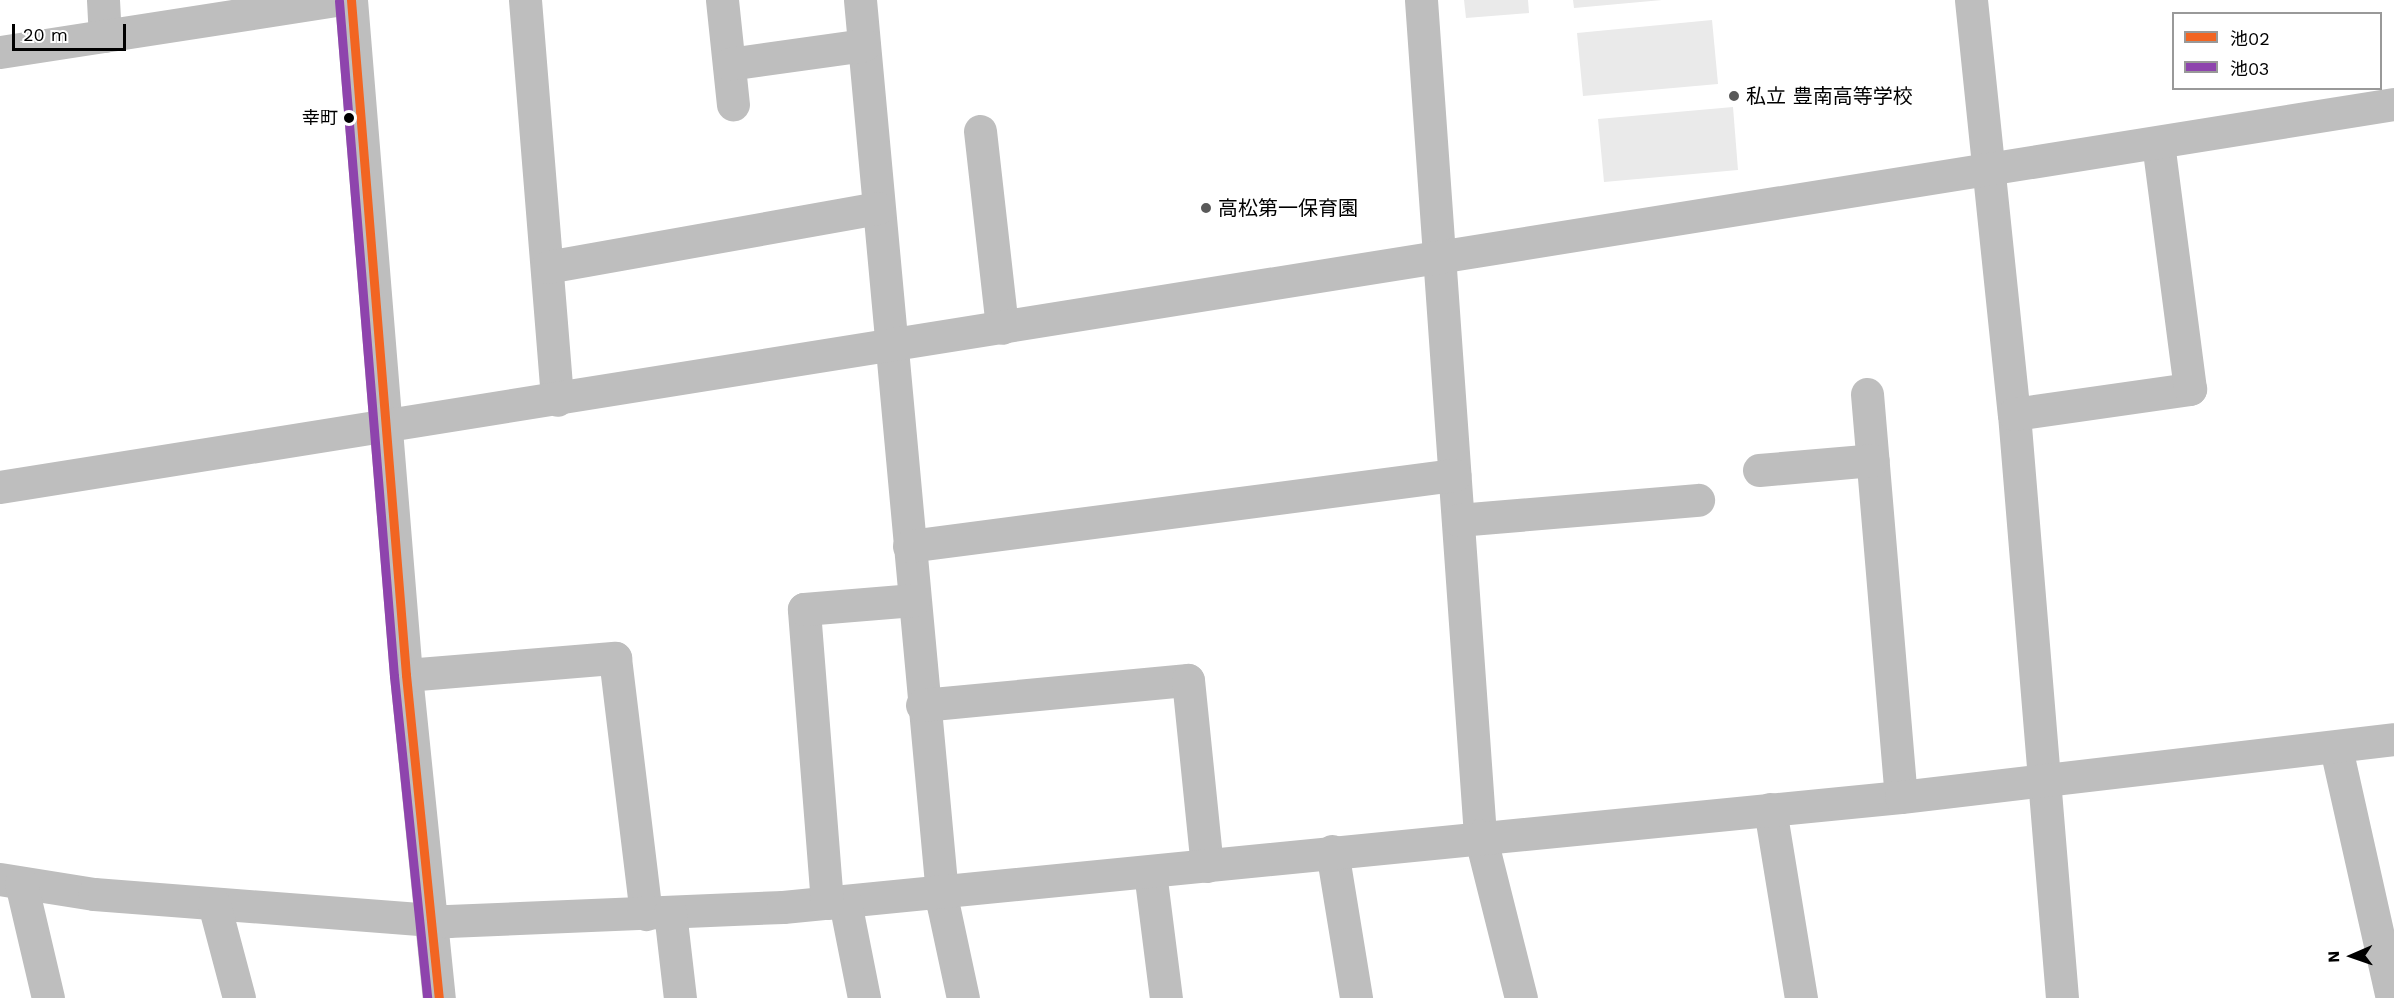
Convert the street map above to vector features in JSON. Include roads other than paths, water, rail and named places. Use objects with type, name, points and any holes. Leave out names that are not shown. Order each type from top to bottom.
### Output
[{"type":"street","points":[[103,0],[105,36]]},
{"type":"street","points":[[0,52],[336,0]]},
{"type":"street","points":[[351,0],[406,675],[429,919],[439,998]]},
{"type":"street","points":[[525,0],[557,400]]},
{"type":"street","points":[[722,0],[733,104]]},
{"type":"street","points":[[860,0],[922,705],[942,894],[963,998]]},
{"type":"street","points":[[1421,0],[1480,836],[1521,998]]},
{"type":"street","points":[[1971,0],[2014,414],[2042,782],[2062,998]]},
{"type":"street","points":[[729,64],[864,45]]},
{"type":"street","points":[[0,487],[385,429],[1440,256],[1988,171],[2394,104]]},
{"type":"street","points":[[980,131],[1002,328]]},
{"type":"street","points":[[2014,414],[2190,389],[2158,142]]},
{"type":"street","points":[[547,267],[878,208]]},
{"type":"street","points":[[1868,394],[1901,797]]},
{"type":"street","points":[[1759,470],[1873,460]]},
{"type":"street","points":[[909,546],[1454,475]]},
{"type":"street","points":[[1458,520],[1698,500]]},
{"type":"street","points":[[864,998],[836,902],[804,609],[914,600]]},
{"type":"street","points":[[406,675],[615,658],[658,913],[681,998]]},
{"type":"street","points":[[922,705],[1188,680],[1207,866]]},
{"type":"street","points":[[48,998],[11,881],[94,894],[429,919],[658,913],[942,894],[1480,836],[1901,797],[2394,740]]},
{"type":"street","points":[[2336,748],[2392,998]]},
{"type":"street","points":[[1770,809],[1801,998]]},
{"type":"street","points":[[1332,851],[1356,998]]},
{"type":"street","points":[[1150,872],[1166,998]]},
{"type":"street","points":[[214,904],[239,998]]},
{"type":"place","name":"私立 豊南高等学校","points":[[1734,96]]},
{"type":"place","name":"幸町","points":[[349,118]]},
{"type":"place","name":"高松第一保育園","points":[[1206,208]]}]
